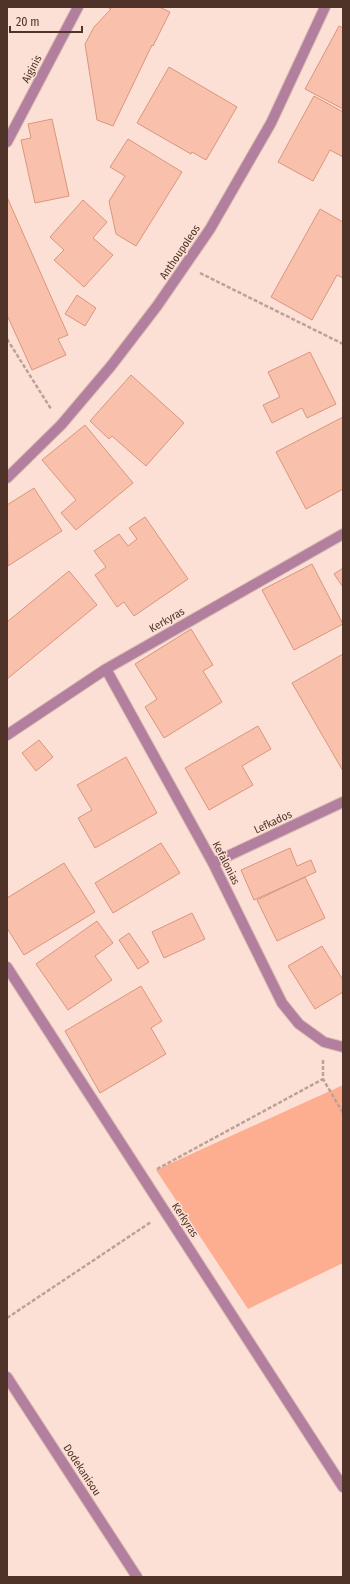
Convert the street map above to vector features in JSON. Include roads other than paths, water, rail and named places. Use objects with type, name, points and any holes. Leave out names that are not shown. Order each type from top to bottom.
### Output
[{"type":"street","name":"Aiginis","points":[[7,142],[78,7]]},
{"type":"street","name":"Anthoupoleos","points":[[7,478],[61,425],[111,366],[157,306],[210,229],[271,123],[325,7]]},
{"type":"street","name":"Kerkyras","points":[[7,734],[106,669],[343,534]]},
{"type":"street","name":"Kefalonias","points":[[106,669],[213,863],[282,1003],[299,1024],[324,1042],[343,1047]]},
{"type":"street","name":"Lefkados","points":[[213,863],[343,802]]},
{"type":"street","name":"Kerkyras","points":[[7,967],[343,1487]]},
{"type":"street","name":"Dodekanisou","points":[[7,1377],[137,1577]]}]
